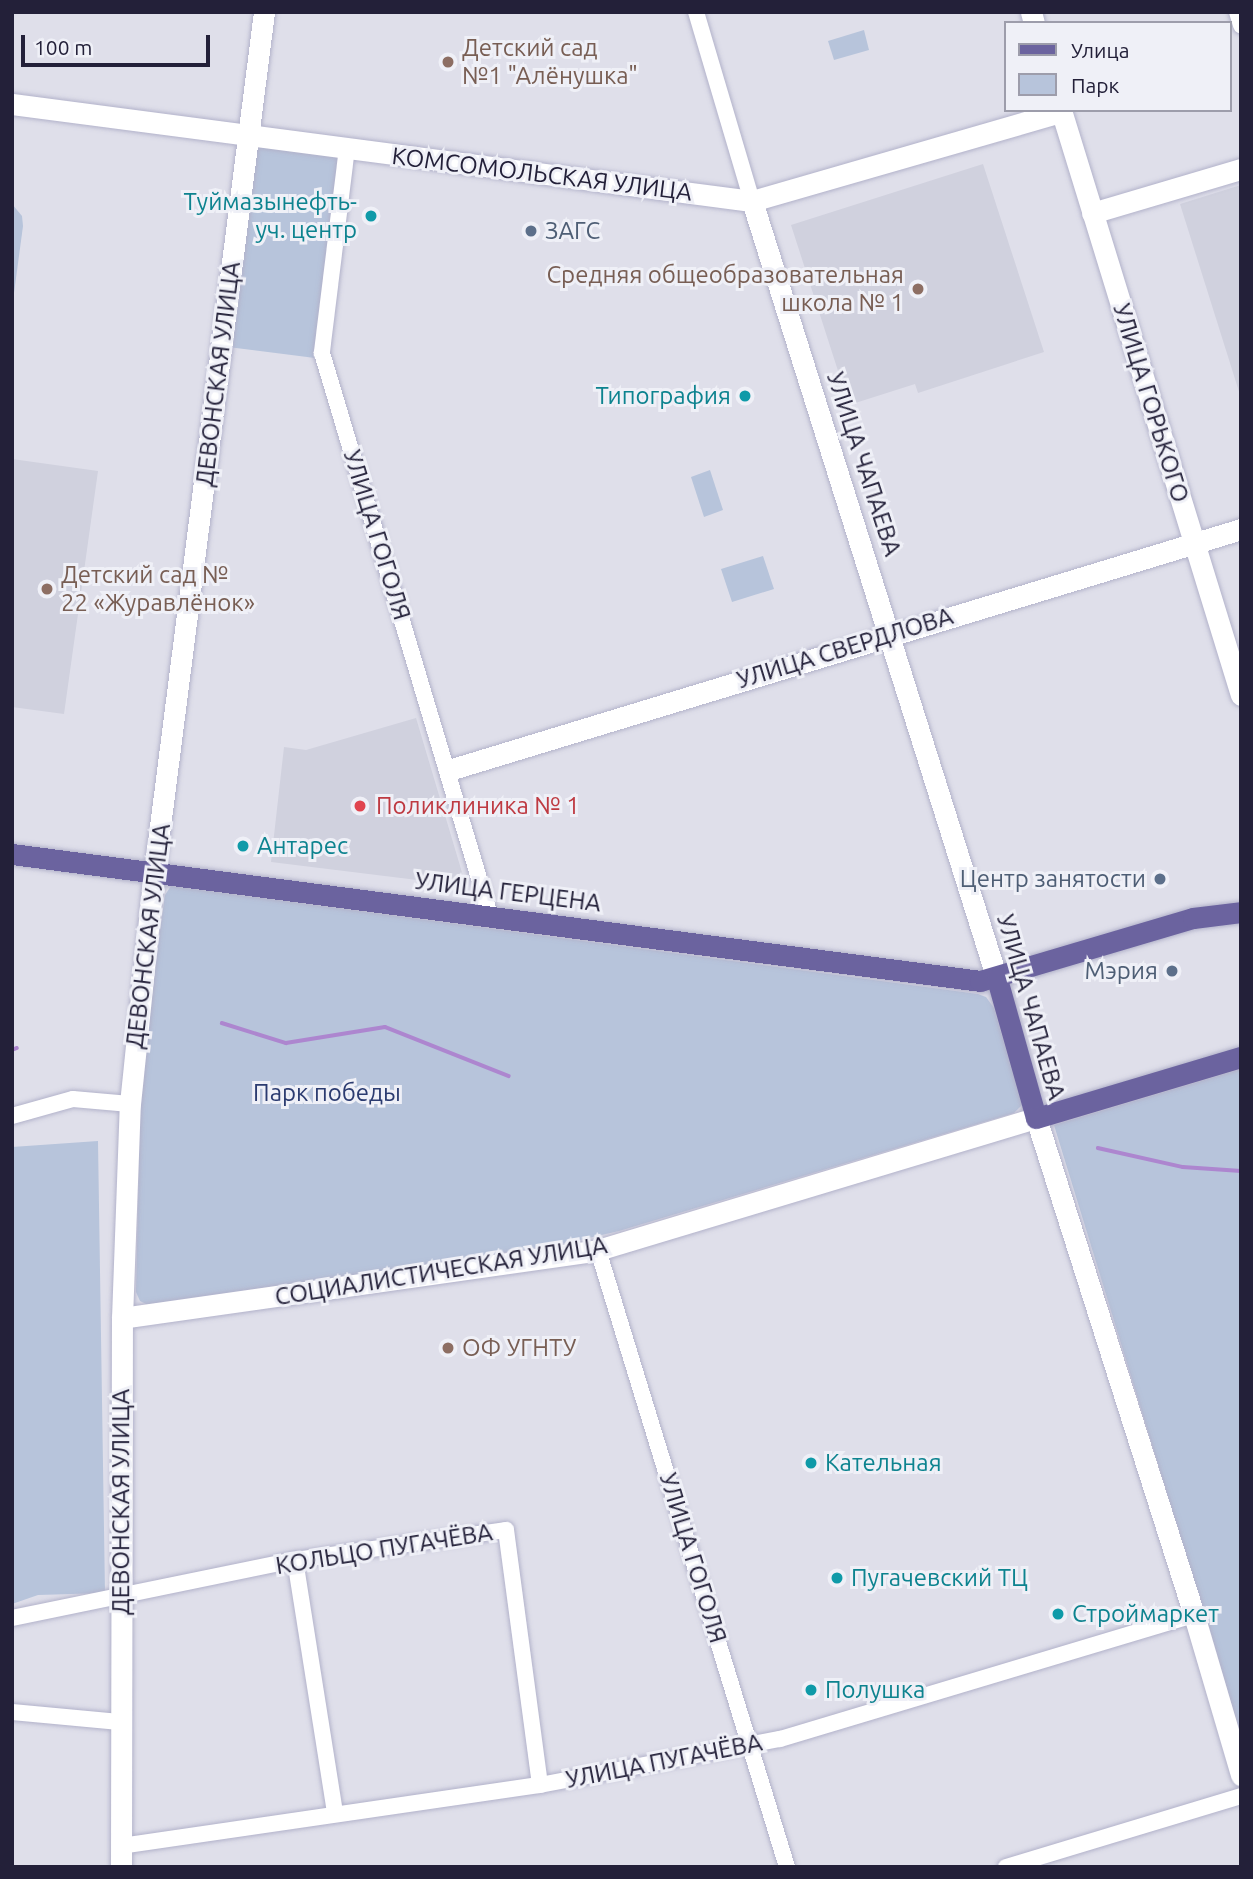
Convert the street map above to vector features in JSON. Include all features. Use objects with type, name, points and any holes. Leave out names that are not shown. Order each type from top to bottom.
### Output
[{"type":"main road","name":"УЛИЦА ГЕРЦЕНА","points":[[12,854],[980,981],[997,979],[1193,918],[1241,912]]},
{"type":"main road","name":"УЛИЦА ЧАПАЕВА","points":[[997,979],[1037,1118]]},
{"type":"main road","points":[[1037,1118],[1241,1057]]},
{"type":"street","name":"ДЕВОНСКАЯ УЛИЦА","points":[[121,1856],[120,1721],[127,1596],[122,1318],[130,1104],[154,873],[264,12]]},
{"type":"street","name":"УЛИЦА ЧАПАЕВА","points":[[696,12],[752,201],[997,979]]},
{"type":"street","points":[[1237,12],[1241,25]]},
{"type":"street","name":"КОМСОМОЛЬСКАЯ УЛИЦА","points":[[12,104],[752,201],[1058,112]]},
{"type":"street","name":"УЛИЦА ГОРЬКОГО","points":[[1061,112],[1241,695]]},
{"type":"street","name":"УЛИЦА ГОГОЛЯ","points":[[347,148],[322,353],[491,915]]},
{"type":"street","points":[[1092,213],[1241,169]]},
{"type":"street","name":"УЛИЦА СВЕРДЛОВА","points":[[449,770],[1241,529]]},
{"type":"street","points":[[12,1116],[73,1099],[130,1104]]},
{"type":"street","name":"УЛИЦА ЧАПАЕВА","points":[[1037,1118],[1194,1615],[1241,1775]]},
{"type":"street","name":"СОЦИАЛИСТИЧЕСКАЯ УЛИЦА","points":[[122,1318],[598,1250],[1037,1118]]},
{"type":"street","name":"УЛИЦА ГОГОЛЯ","points":[[598,1250],[787,1867]]},
{"type":"street","name":"КОЛЬЦО ПУГАЧЁВА","points":[[12,1618],[295,1560],[506,1530],[540,1785]]},
{"type":"street","points":[[295,1560],[335,1814]]},
{"type":"street","name":"УЛИЦА ПУГАЧЁВА","points":[[121,1856],[335,1814],[540,1785],[780,1739],[1194,1615]]},
{"type":"street","points":[[12,1712],[120,1721]]},
{"type":"street","points":[[1006,1867],[1241,1796]]},
{"type":"shaded area","name":"Средняя общеобразовательная школа № 1","points":[[983,164],[1044,352],[918,393],[915,384],[849,405],[791,225]]},
{"type":"shaded area","points":[[1241,185],[1241,398],[1180,204]]},
{"type":"shaded area","name":"Детский сад № 22 «Журавлёнок»","points":[[12,459],[98,471],[64,714],[12,707]]},
{"type":"shaded area","name":"Поликлиника № 1","points":[[416,718],[466,886],[271,862],[284,747],[306,750]]},
{"type":"green space","points":[[864,30],[869,50],[834,60],[828,41]]},
{"type":"green space","points":[[253,145],[340,156],[315,358],[228,347]]},
{"type":"green space","points":[[12,204],[22,216],[23,226],[12,308]]},
{"type":"green space","points":[[710,470],[723,510],[704,517],[691,477]]},
{"type":"green space","points":[[763,556],[774,589],[732,602],[721,569]]},
{"type":"green space","name":"Парк победы","points":[[171,886],[978,994],[986,997],[994,1008],[1022,1105],[1014,1113],[619,1231],[567,1243],[150,1306],[140,1301],[136,1292],[141,1068],[165,895]]},
{"type":"green space","points":[[1241,1069],[1241,1735],[1054,1125]]},
{"type":"green space","points":[[98,1141],[105,1593],[38,1595],[12,1604],[12,1147]]},
{"type":"waterway","points":[[222,1023],[286,1043],[385,1027],[509,1076]]},
{"type":"waterway","points":[[12,1050],[17,1048]]},
{"type":"waterway","points":[[1098,1148],[1183,1167],[1241,1171]]},
{"type":"place","name":"Детский сад №1 \"Алёнушка\"","points":[[448,62]]},
{"type":"place","name":"Туймазынефть- уч. центр","points":[[371,216]]},
{"type":"place","name":"ЗАГС","points":[[531,231]]},
{"type":"place","name":"Средняя общеобразовательная школа № 1","points":[[918,289]]},
{"type":"place","name":"Типография","points":[[745,396]]},
{"type":"place","name":"Детский сад № 22 «Журавлёнок»","points":[[47,589]]},
{"type":"place","name":"Поликлиника № 1","points":[[360,806]]},
{"type":"place","name":"Антарес","points":[[243,846]]},
{"type":"place","name":"Центр занятости","points":[[1160,879]]},
{"type":"place","name":"Мэрия","points":[[1172,971]]},
{"type":"place","name":"ОФ УГНТУ","points":[[448,1348]]},
{"type":"place","name":"Кательная","points":[[811,1463]]},
{"type":"place","name":"Пугачевский ТЦ","points":[[837,1578]]},
{"type":"place","name":"Строймаркет","points":[[1058,1614]]},
{"type":"place","name":"Полушка","points":[[811,1690]]}]
